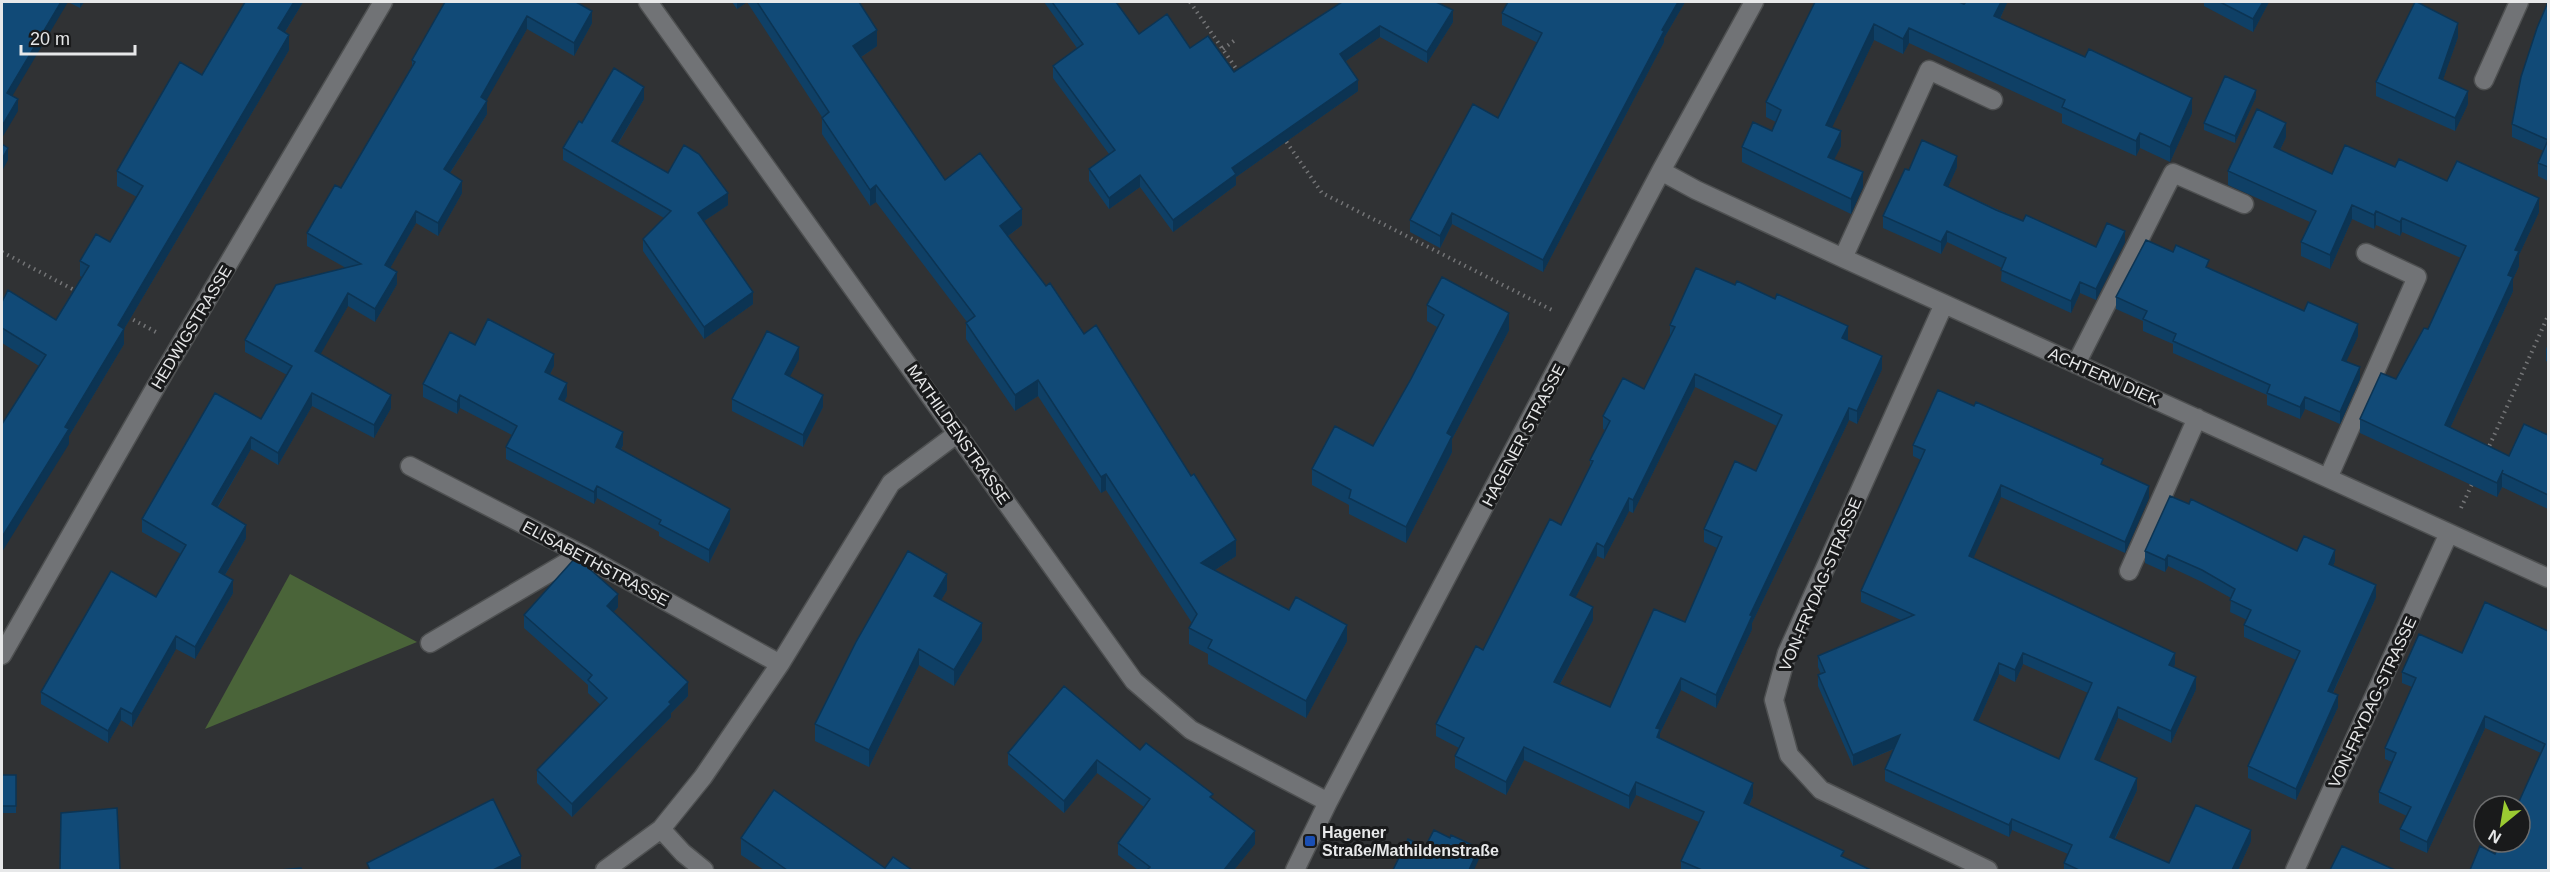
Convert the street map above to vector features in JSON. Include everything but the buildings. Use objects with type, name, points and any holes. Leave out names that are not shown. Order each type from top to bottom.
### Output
[{"type":"street","name":"HEDWIGSTRASSE","points":[[2,656],[180,345],[383,2]]},
{"type":"street","name":"MATHILDENSTRASSE","points":[[648,2],[1134,681],[1191,730],[1328,802]]},
{"type":"street","name":"HAGENER STRASSE","points":[[1295,870],[1328,802],[1582,325],[1661,171],[1754,2]]},
{"type":"street","points":[[2484,80],[2519,2]]},
{"type":"street","points":[[1843,258],[1929,70],[1993,100]]},
{"type":"street","name":"ACHTERN DIEK","points":[[1661,171],[1696,190],[1843,258],[2548,578]]},
{"type":"street","points":[[2076,364],[2173,173],[2244,204]]},
{"type":"street","points":[[2328,478],[2417,277],[2366,253]]},
{"type":"street","name":"VON-FRYDAG-STRASSE","points":[[1944,304],[1787,653],[1774,700],[1789,754],[1821,790],[1988,870]]},
{"type":"street","points":[[2129,571],[2197,418]]},
{"type":"street","points":[[605,870],[661,829],[703,777],[780,664],[891,483],[958,433]]},
{"type":"street","name":"ELISABETHSTRASSE","points":[[410,466],[581,554],[780,664]]},
{"type":"street","name":"VON-FRYDAG-STRASSE","points":[[2295,870],[2449,533]]},
{"type":"street","points":[[430,643],[581,554]]},
{"type":"street","points":[[661,829],[683,853],[704,870]]},
{"type":"path","points":[[1190,2],[1243,78]]},
{"type":"path","points":[[1223,50],[1235,40]]},
{"type":"path","points":[[1282,136],[1322,193],[1582,325]]},
{"type":"path","points":[[2,252],[86,296]]},
{"type":"path","points":[[117,312],[180,345]]},
{"type":"path","points":[[2485,455],[2548,316]]},
{"type":"path","points":[[2449,533],[2476,476]]},
{"type":"green space","points":[[290,574],[417,642],[205,729]]},
{"type":"place","name":"Hagener Straße/Mathildenstraße","points":[[1310,841]]}]
